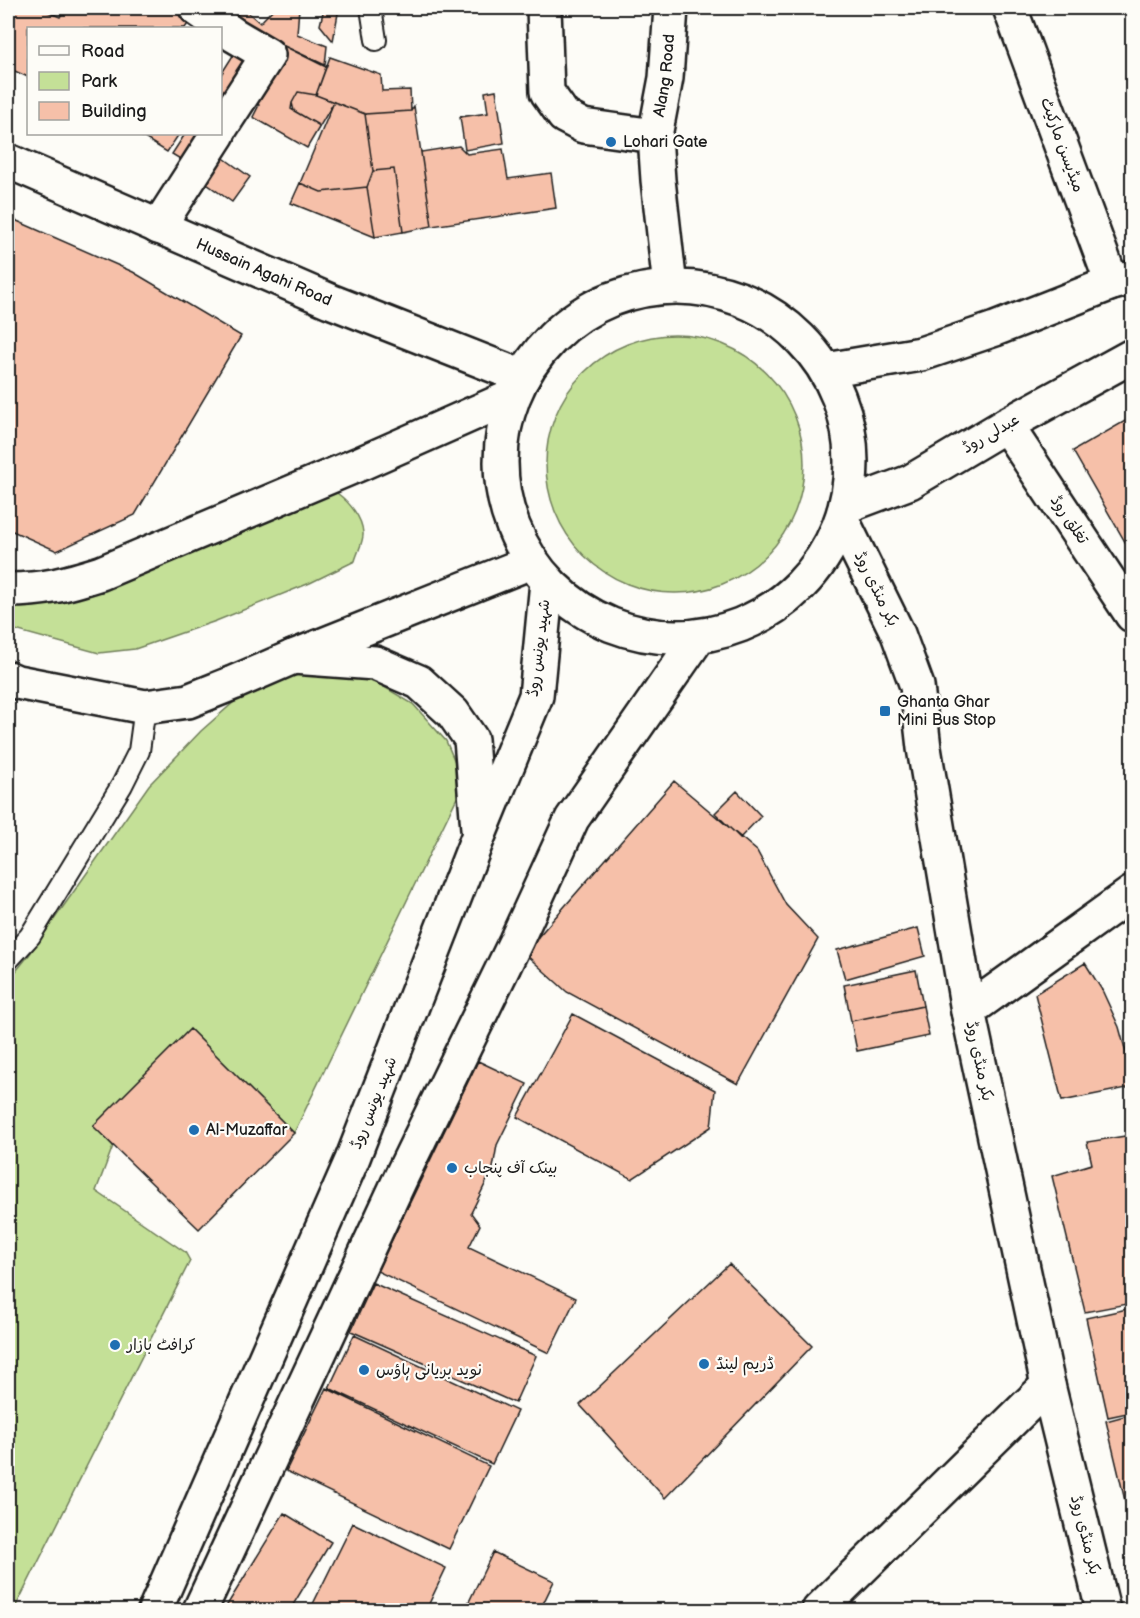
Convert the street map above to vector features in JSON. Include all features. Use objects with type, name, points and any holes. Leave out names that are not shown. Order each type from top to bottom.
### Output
[{"type":"main road","points":[[196,8],[234,35],[268,55],[222,126]]},
{"type":"main road","points":[[544,8],[547,92],[564,116],[583,126],[655,136]]},
{"type":"main road","name":"Alang Road","points":[[670,287],[655,136],[666,78],[671,8]]},
{"type":"main road","name":"میڈیسن مارکیٹ","points":[[1010,8],[1122,280]]},
{"type":"main road","points":[[158,227],[217,135]]},
{"type":"main road","name":"Hussain Agahi Road","points":[[8,160],[518,386]]},
{"type":"main road","points":[[826,370],[921,354],[995,329],[1122,280]]},
{"type":"main road","points":[[670,287],[731,295],[760,308],[793,332],[808,346],[826,370],[842,402],[850,436],[852,470],[844,513],[828,549],[810,576],[787,598],[760,616],[730,629],[699,636],[665,637],[632,632],[601,621],[572,604],[539,572],[517,538],[507,510],[501,482],[504,424],[518,386],[544,347],[570,323],[601,304],[634,292],[670,287]]},
{"type":"main road","name":"عبدلی روڈ","points":[[844,513],[910,482],[1006,425],[1132,356]]},
{"type":"main road","points":[[8,590],[60,586],[101,573],[364,462],[518,386]]},
{"type":"main road","name":"تغلق روڈ","points":[[1006,425],[1132,615]]},
{"type":"main road","name":"بکر منڈی روڈ","points":[[844,513],[898,634],[917,686],[924,748],[968,1011],[1048,1384],[1103,1611]]},
{"type":"main road","points":[[8,678],[16,682],[145,707],[188,700],[293,657],[539,572]]},
{"type":"main road","name":"شہید یونس روڈ","points":[[155,1611],[352,1160],[478,837],[536,696],[539,572]]},
{"type":"main road","points":[[200,1611],[392,1196],[516,941],[572,819],[699,636]]},
{"type":"main road","points":[[293,657],[375,663],[419,682],[453,713],[471,739],[478,837]]},
{"type":"main road","points":[[968,1011],[1132,893]]},
{"type":"main road","points":[[819,1611],[1048,1384]]},
{"type":"lane","points":[[371,8],[376,40]]},
{"type":"lane","points":[[8,960],[30,936],[122,785],[139,751],[145,707]]},
{"type":"green space","points":[[675,335],[700,338],[736,350],[757,364],[775,382],[794,415],[801,439],[804,464],[801,489],[789,525],[775,546],[757,564],[724,583],[700,590],[675,593],[650,590],[614,578],[593,564],[575,546],[556,513],[549,489],[546,464],[549,439],[561,403],[575,382],[593,364],[626,345],[650,338]]},
{"type":"green space","points":[[337,493],[350,505],[357,516],[363,533],[361,543],[355,561],[310,583],[216,621],[135,649],[99,653],[8,628],[8,603],[328,494]]},
{"type":"green space","points":[[338,672],[376,682],[413,704],[446,741],[464,783],[294,1133],[190,1029],[94,1126],[113,1146],[96,1191],[185,1252],[190,1261],[14,1610],[8,1610],[8,981],[29,955],[149,785],[201,731],[243,694],[293,674]]},
{"type":"building","points":[[8,8],[39,8],[60,17],[65,8],[174,8],[190,21],[186,27],[27,27],[27,77],[8,68]]},
{"type":"building","points":[[243,8],[260,23],[274,8],[299,8],[297,34],[327,46],[325,65],[280,44],[277,50],[226,26]]},
{"type":"building","points":[[324,8],[339,8],[333,41],[320,25]]},
{"type":"building","points":[[280,44],[326,67],[316,95],[298,92],[292,103],[291,109],[320,126],[307,148],[253,117],[259,105],[246,98]]},
{"type":"building","points":[[239,46],[262,60],[222,123],[222,73]]},
{"type":"building","points":[[330,57],[381,75],[382,91],[410,90],[411,111],[365,114],[316,95]]},
{"type":"building","points":[[496,90],[504,143],[465,150],[460,117],[488,113],[485,92]]},
{"type":"building","points":[[298,92],[316,95],[334,102],[320,126],[294,111],[292,103]]},
{"type":"building","points":[[334,102],[365,114],[373,171],[367,187],[321,192],[300,183]]},
{"type":"building","points":[[414,106],[432,226],[403,232],[394,169],[373,171],[365,114],[411,111]]},
{"type":"building","points":[[140,135],[178,135],[167,152]]},
{"type":"building","points":[[184,135],[215,135],[195,168],[172,154]]},
{"type":"building","points":[[459,146],[467,154],[503,149],[508,179],[551,173],[556,208],[432,226],[421,152]]},
{"type":"building","points":[[218,154],[250,177],[232,202],[200,179]]},
{"type":"building","points":[[394,169],[403,232],[375,237],[367,187],[373,171]]},
{"type":"building","points":[[300,183],[321,192],[367,187],[375,237],[291,203]]},
{"type":"building","points":[[8,217],[133,272],[241,336],[135,515],[57,551],[8,529]]},
{"type":"building","points":[[1132,417],[1132,554],[1073,451]]},
{"type":"building","points":[[674,781],[757,851],[786,905],[818,939],[738,1084],[567,992],[524,953]]},
{"type":"building","points":[[737,791],[761,816],[740,838],[715,813]]},
{"type":"building","points":[[918,928],[925,956],[845,979],[837,950]]},
{"type":"building","points":[[1085,963],[1102,990],[1119,1027],[1132,1074],[1132,1087],[1062,1101],[1035,994]]},
{"type":"building","points":[[916,970],[923,1006],[851,1021],[844,985]]},
{"type":"building","points":[[923,1006],[929,1036],[857,1051],[851,1021]]},
{"type":"building","points":[[573,1014],[715,1090],[711,1127],[632,1179],[517,1117]]},
{"type":"building","name":"Al-Muzaffar","points":[[190,1029],[294,1133],[199,1229],[93,1126]]},
{"type":"building","points":[[478,1061],[527,1084],[497,1145],[493,1168],[471,1213],[480,1225],[469,1247],[576,1298],[549,1353],[377,1271]]},
{"type":"building","points":[[1132,1135],[1132,1303],[1085,1312],[1052,1176],[1092,1164],[1087,1142]]},
{"type":"building","points":[[729,1264],[812,1346],[665,1498],[580,1405]]},
{"type":"building","points":[[373,1283],[536,1356],[515,1403],[351,1331]]},
{"type":"building","points":[[1132,1308],[1132,1412],[1108,1417],[1086,1318]]},
{"type":"building","points":[[354,1335],[517,1411],[492,1464],[329,1388]]},
{"type":"building","points":[[326,1388],[489,1466],[449,1549],[286,1471]]},
{"type":"building","points":[[1132,1414],[1132,1508],[1127,1509],[1106,1421]]},
{"type":"building","points":[[284,1513],[331,1542],[290,1610],[224,1610]]},
{"type":"building","points":[[353,1523],[446,1568],[426,1610],[310,1610]]},
{"type":"building","points":[[493,1552],[554,1581],[540,1610],[465,1610]]},
{"type":"place","name":"Lohari Gate","points":[[611,142]]},
{"type":"place","name":"Ghanta Ghar Mini Bus Stop","points":[[885,711]]},
{"type":"place","name":"Al-Muzaffar","points":[[194,1130]]},
{"type":"place","name":"بینک آف پنجاب","points":[[452,1168]]},
{"type":"place","name":"کرافٹ بازار","points":[[115,1345]]},
{"type":"place","name":"ڈریم لینڈ","points":[[704,1364]]},
{"type":"place","name":"نوید بریانی ہاؤس","points":[[364,1370]]}]
